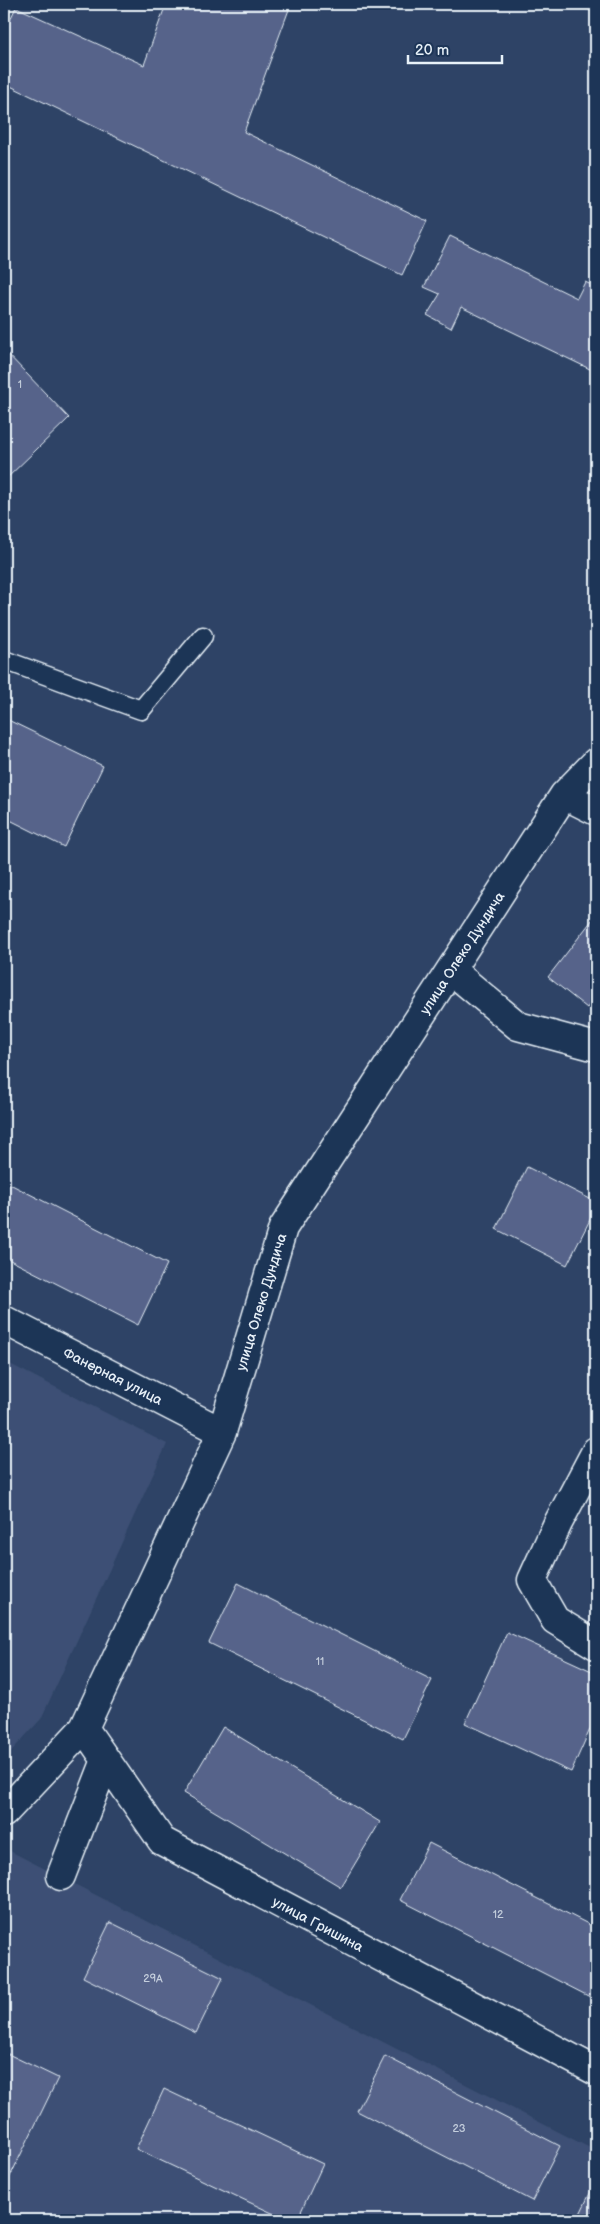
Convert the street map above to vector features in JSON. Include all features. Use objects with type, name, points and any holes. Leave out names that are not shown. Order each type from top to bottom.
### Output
[{"type":"street","name":"улица Олеко Дундича","points":[[4,1813],[84,1728],[222,1432],[283,1228],[564,795],[596,762]]},
{"type":"street","points":[[564,795],[596,812]]},
{"type":"street","points":[[451,970],[518,1026],[596,1047]]},
{"type":"street","name":"Фанерная улица","points":[[4,1320],[222,1432]]},
{"type":"street","points":[[596,1451],[558,1523],[532,1580],[555,1620],[596,1645]]},
{"type":"street","name":"улица Гришина","points":[[84,1728],[162,1841],[596,2071]]},
{"type":"street","points":[[61,1876],[106,1760]]},
{"type":"lane","points":[[4,660],[141,710],[203,636]]},
{"type":"shaded area","points":[[4,1361],[167,1444],[41,1719],[4,1759]]},
{"type":"shaded area","points":[[4,1848],[596,2151],[596,2220],[4,2220]]},
{"type":"building","points":[[166,4],[291,4],[244,132],[427,221],[402,275],[4,83],[4,33],[16,7],[144,65]]},
{"type":"building","points":[[549,4],[596,4],[596,11]]},
{"type":"building","points":[[450,236],[577,298],[585,282],[596,287],[596,372],[461,307],[451,328],[427,315],[440,294],[424,287]]},
{"type":"building","points":[[4,350],[69,418],[4,481]]},
{"type":"building","points":[[4,718],[103,766],[64,847],[4,817]]},
{"type":"building","points":[[596,915],[596,996],[587,1008],[548,977]]},
{"type":"building","points":[[527,1167],[596,1202],[596,1208],[567,1265],[496,1229]]},
{"type":"building","points":[[4,1181],[167,1264],[138,1325],[4,1257]]},
{"type":"building","points":[[238,1583],[432,1680],[403,1739],[209,1643]]},
{"type":"building","points":[[507,1632],[596,1673],[596,1716],[571,1772],[465,1723]]},
{"type":"building","points":[[223,1727],[380,1822],[341,1887],[184,1793]]},
{"type":"building","points":[[429,1843],[596,1928],[596,2000],[400,1900]]},
{"type":"building","points":[[110,1922],[223,1978],[196,2033],[83,1977]]},
{"type":"building","points":[[6,2053],[58,2078],[4,2189],[4,2058]]},
{"type":"building","points":[[385,2056],[560,2146],[532,2201],[357,2111]]},
{"type":"building","points":[[164,2089],[323,2164],[297,2220],[287,2220],[136,2149]]},
{"type":"building","points":[[595,2183],[596,2220],[577,2220]]}]
